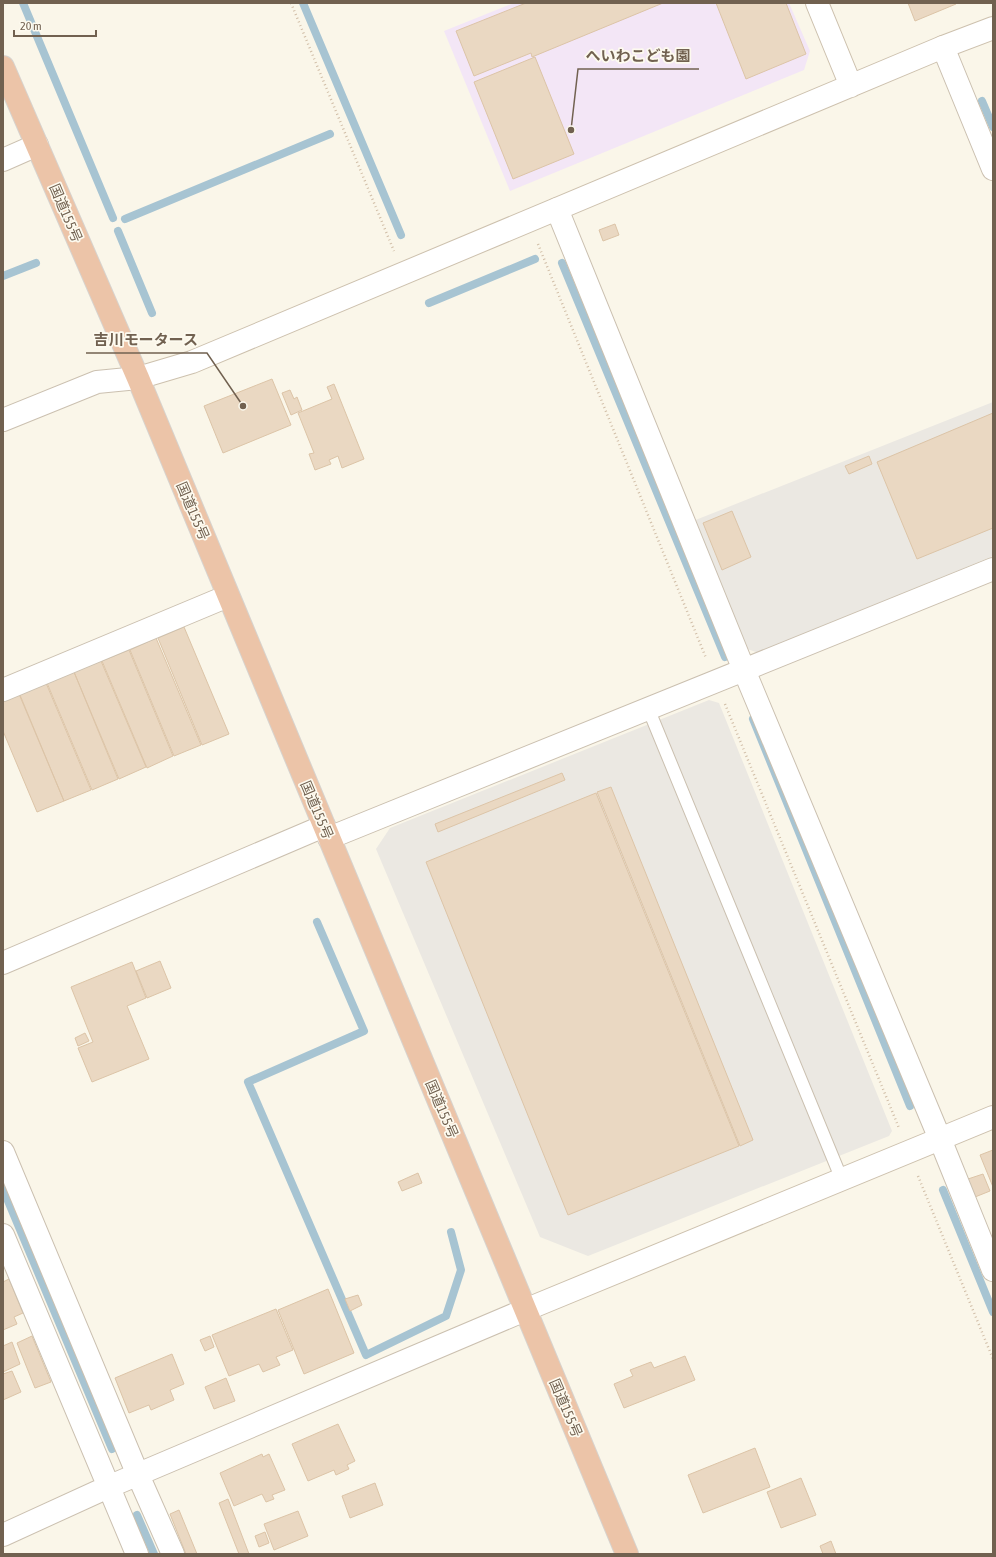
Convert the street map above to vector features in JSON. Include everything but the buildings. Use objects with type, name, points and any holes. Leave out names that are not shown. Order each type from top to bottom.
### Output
[{"type":"highway","name":"国道155号","points":[[3,67],[138,378],[627,1554]]},
{"type":"street","points":[[817,3],[851,86]]},
{"type":"street","points":[[3,420],[97,382],[138,378],[192,362],[529,222],[943,47],[993,28]]},
{"type":"street","points":[[943,47],[993,169]]},
{"type":"street","points":[[3,160],[37,146]]},
{"type":"street","points":[[557,209],[744,670],[940,1139],[993,1270]]},
{"type":"street","points":[[3,962],[327,832],[716,682],[993,569]]},
{"type":"street","points":[[3,690],[228,596]]},
{"type":"street","points":[[3,1535],[108,1487],[525,1310],[993,1117]]},
{"type":"street","points":[[3,1152],[138,1475],[173,1554]]},
{"type":"street","points":[[3,1235],[137,1554]]},
{"type":"lane","points":[[648,708],[842,1180]]},
{"type":"path","points":[[291,3],[404,274]]},
{"type":"path","points":[[529,222],[993,1359]]},
{"type":"shaded area","points":[[514,3],[789,3],[810,51],[804,70],[510,191],[444,31]]},
{"type":"shaded area","points":[[993,402],[993,556],[759,653],[747,649],[693,521]]},
{"type":"shaded area","points":[[709,700],[719,703],[892,1131],[889,1136],[588,1256],[540,1237],[376,849],[390,828]]},
{"type":"waterway","points":[[23,3],[113,218]]},
{"type":"waterway","points":[[303,3],[401,235]]},
{"type":"waterway","points":[[982,101],[993,127]]},
{"type":"waterway","points":[[125,219],[330,134]]},
{"type":"waterway","points":[[118,231],[152,313]]},
{"type":"waterway","points":[[429,303],[535,259]]},
{"type":"waterway","points":[[3,276],[36,263]]},
{"type":"waterway","points":[[562,263],[725,657]]},
{"type":"waterway","points":[[753,719],[910,1106]]},
{"type":"waterway","points":[[317,922],[364,1031],[248,1082],[366,1355],[446,1316],[461,1270],[451,1232]]},
{"type":"waterway","points":[[3,1189],[112,1449]]},
{"type":"waterway","points":[[943,1190],[993,1312]]},
{"type":"waterway","points":[[137,1515],[154,1554]]},
{"type":"place","name":"へいわこども園","points":[[571,130]]},
{"type":"place","name":"吉川モータース","points":[[243,406]]}]
